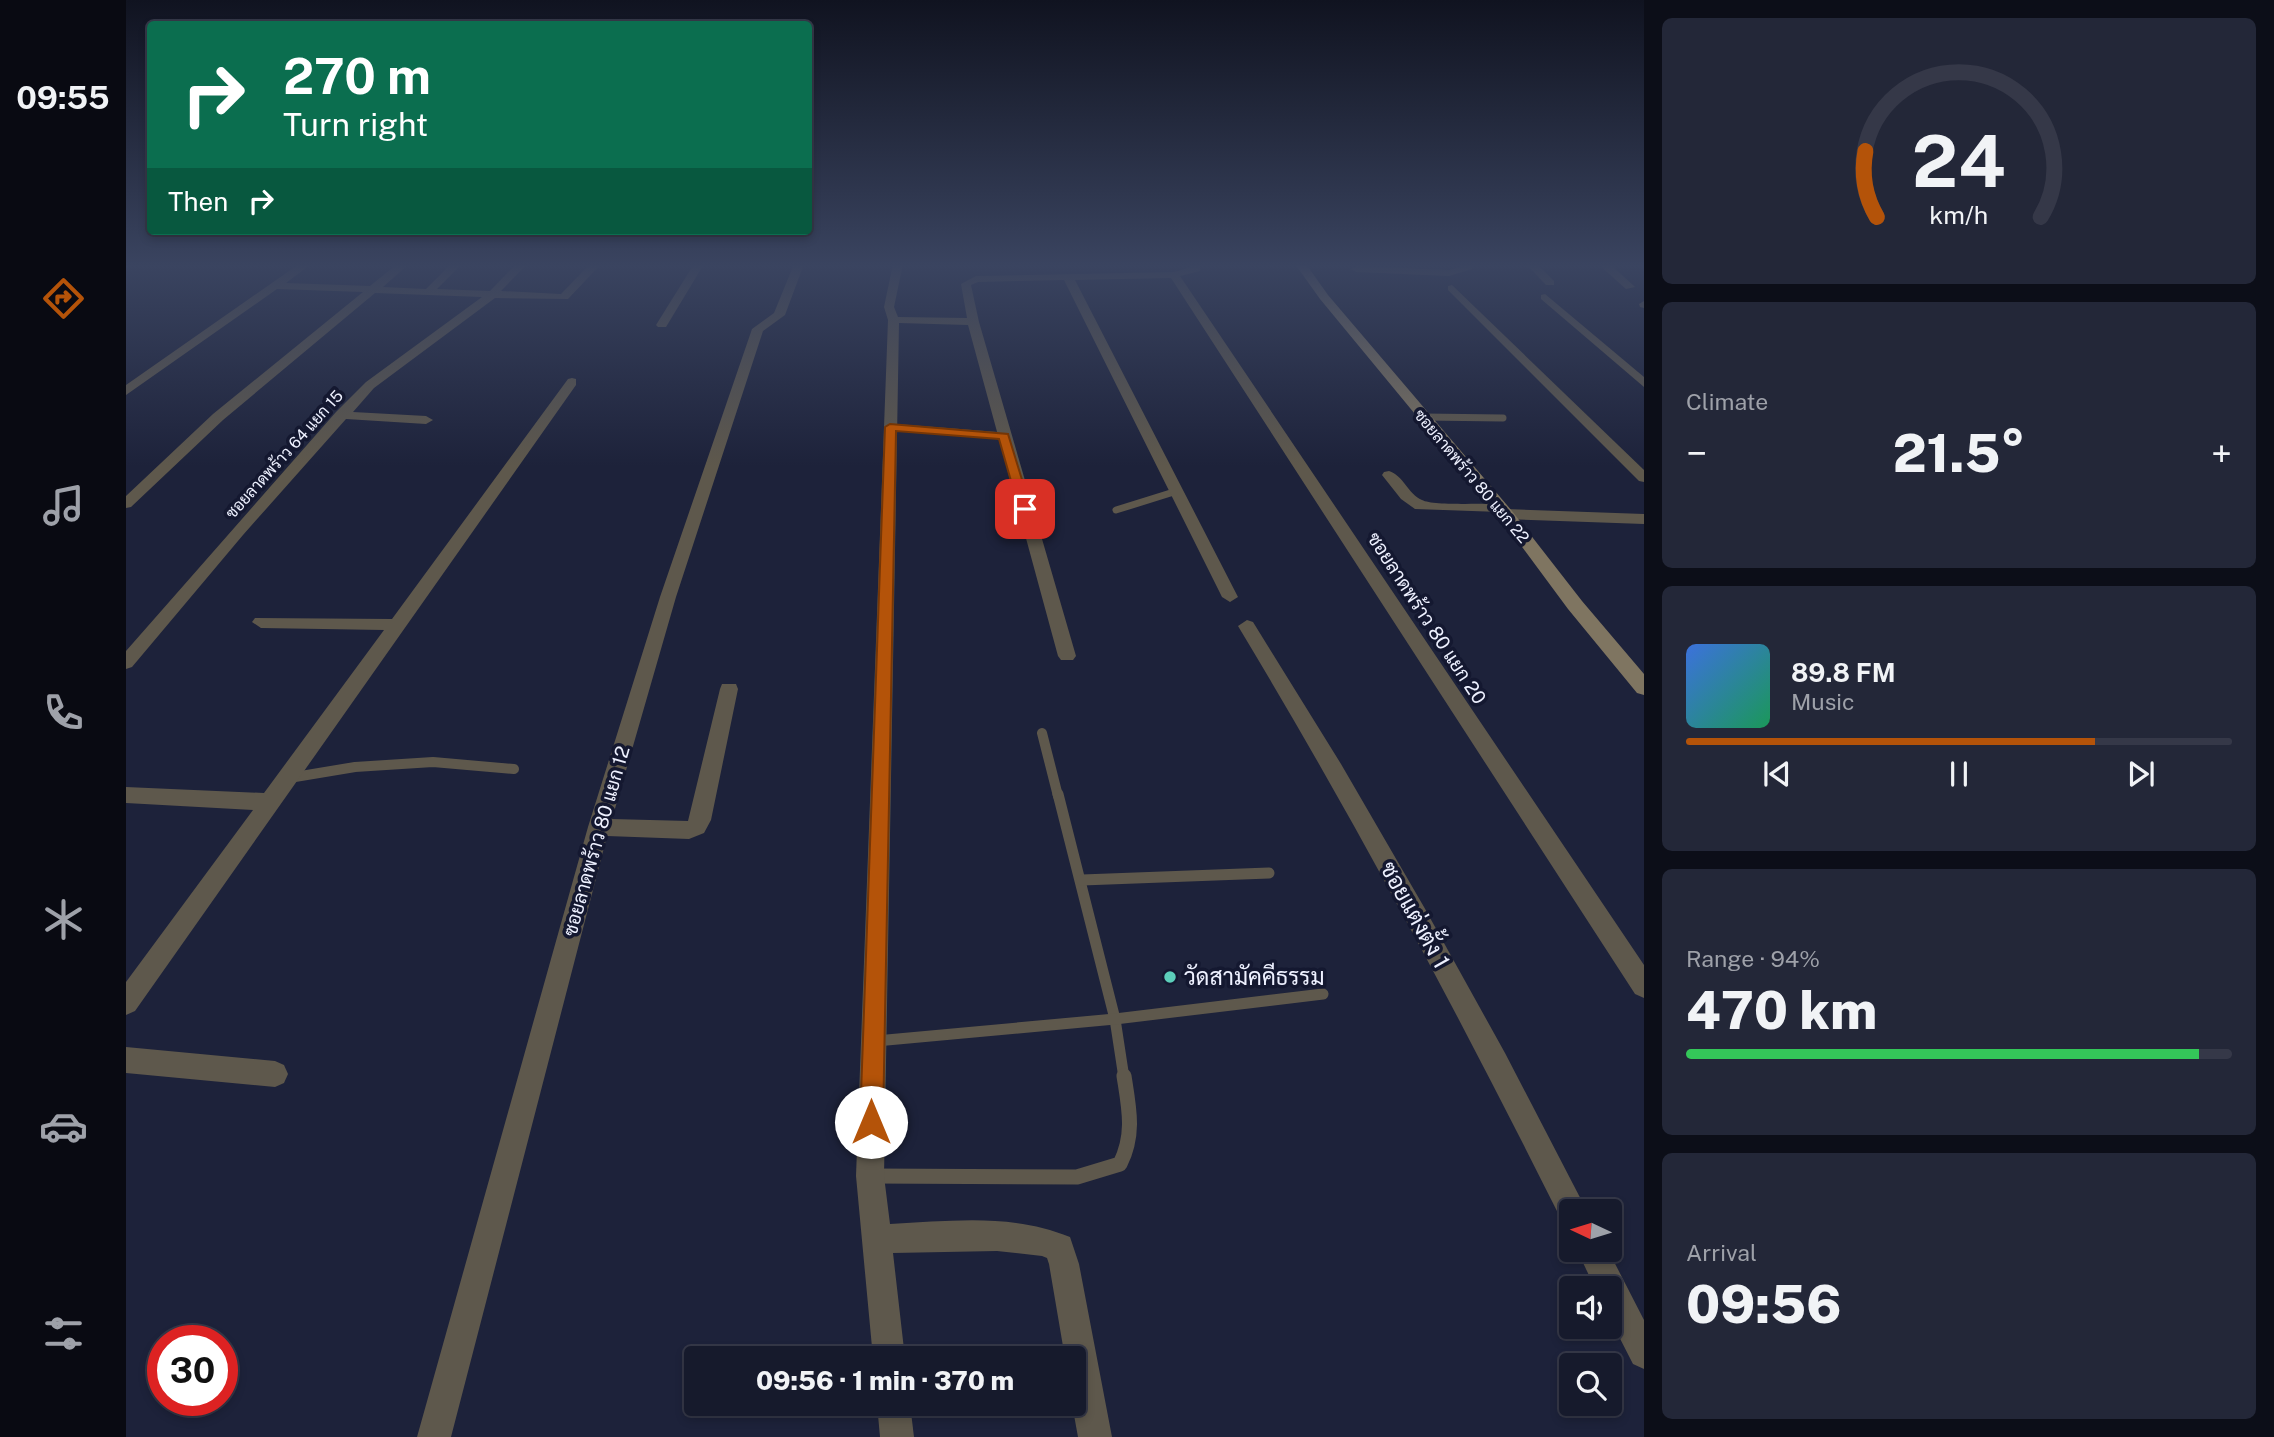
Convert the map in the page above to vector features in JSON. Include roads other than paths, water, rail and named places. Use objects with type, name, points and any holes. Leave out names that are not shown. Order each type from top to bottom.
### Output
[{"type":"street","points":[[126,391],[212,331]]},
{"type":"street","points":[[126,504],[218,417],[323,331]]},
{"type":"street","name":"ซอยลาดพร้าว 64 แยก 15","points":[[126,663],[341,415],[394,366],[442,331]]},
{"type":"street","name":"ซอยลาดพร้าว 80 แยก 12","points":[[435,1437],[599,827],[668,597],[757,331]]},
{"type":"street","points":[[888,1346],[870,1176],[894,331]]},
{"type":"street","points":[[975,331],[1067,656]]},
{"type":"street","points":[[1096,331],[1230,597]]},
{"type":"street","name":"ซอยลาดพร้าว 80 แยก 20","points":[[1211,331],[1644,986]]},
{"type":"street","name":"ซอยลาดพร้าว 80 แยก 22","points":[[1354,331],[1503,511],[1575,605],[1644,688]]},
{"type":"street","points":[[1496,331],[1644,478]]},
{"type":"street","points":[[1584,331],[1644,383]]},
{"type":"street","points":[[126,1003],[572,382]]},
{"type":"street","points":[[341,415],[426,420]]},
{"type":"street","points":[[1390,475],[1406,496],[1420,506],[1644,519]]},
{"type":"street","points":[[261,622],[396,625]]},
{"type":"street","name":"ซอยแต่งตั้ง 1","points":[[1247,626],[1315,734],[1404,892],[1515,1097],[1566,1199]]},
{"type":"street","points":[[599,827],[689,830],[696,827],[700,820],[729,689]]},
{"type":"street","points":[[126,795],[268,802]]},
{"type":"street","points":[[126,1060],[275,1074]]},
{"type":"street","points":[[876,1239],[1022,1236],[1046,1240],[1059,1248],[1095,1437]]},
{"type":"street","points":[[1598,1262],[1644,1353]]},
{"type":"street","points":[[895,1416],[897,1437]]},
{"type":"lane","points":[[1423,417],[1503,418]]},
{"type":"lane","points":[[890,427],[1004,436]]},
{"type":"lane","points":[[1116,510],[1177,491]]},
{"type":"lane","points":[[870,1176],[1077,1177],[1120,1164],[1129,1146],[1131,1123],[1115,1019],[1082,880],[1042,733]]},
{"type":"lane","points":[[285,779],[355,767],[433,762],[514,769]]},
{"type":"lane","points":[[1082,880],[1269,873]]},
{"type":"lane","points":[[872,1041],[1115,1019],[1322,994]]},
{"type":"place","name":"วัดสามัคคีธรรม","points":[[1170,977]]}]
